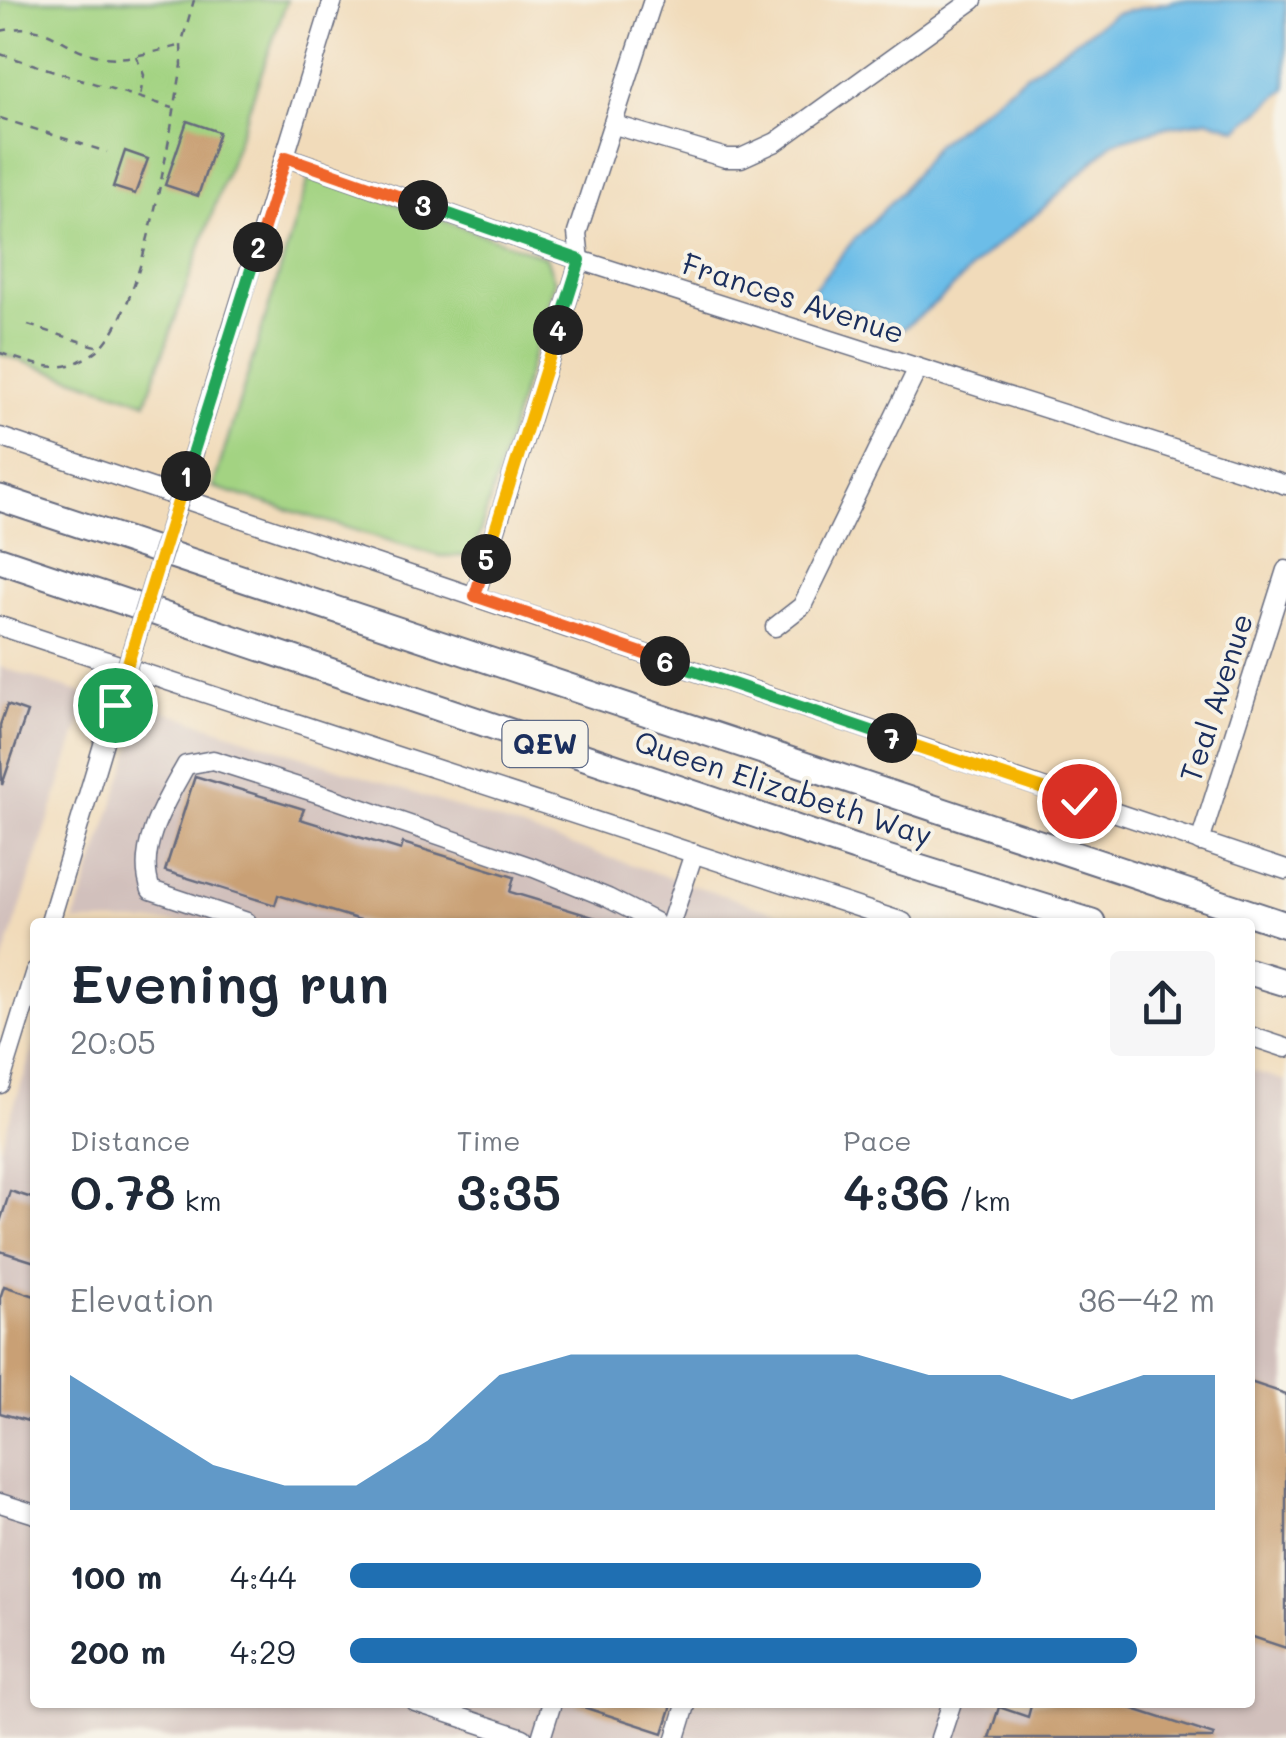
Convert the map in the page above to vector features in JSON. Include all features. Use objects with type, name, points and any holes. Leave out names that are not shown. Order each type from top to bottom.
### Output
[{"type":"highway","name":"Queen Elizabeth Way","points":[[0,498],[1286,925]]},
{"type":"highway","name":"Queen Elizabeth Way","points":[[0,560],[855,848],[1079,918]]},
{"type":"highway","points":[[1255,974],[1286,983]]},
{"type":"street","points":[[51,918],[333,0]]},
{"type":"street","points":[[475,596],[580,260],[577,234],[653,0]]},
{"type":"street","points":[[615,125],[726,158],[760,152],[973,0]]},
{"type":"street","name":"Frances Avenue","points":[[286,157],[580,260],[1286,485]]},
{"type":"street","points":[[775,627],[802,606],[918,368]]},
{"type":"street","points":[[0,438],[1286,870]]},
{"type":"street","name":"Teal Avenue","points":[[1200,842],[1286,570]]},
{"type":"street","points":[[0,626],[891,918]]},
{"type":"street","points":[[235,918],[151,890],[145,875],[157,817],[186,765],[213,760],[374,812],[534,868],[647,918]]},
{"type":"street","points":[[672,918],[694,854]]},
{"type":"street","points":[[0,1084],[30,988]]},
{"type":"street","points":[[1255,1038],[1286,1048]]},
{"type":"street","points":[[14,1042],[30,1047]]},
{"type":"street","points":[[0,1503],[30,1512]]},
{"type":"street","points":[[433,1708],[523,1738]]},
{"type":"street","points":[[542,1738],[550,1708]]},
{"type":"street","points":[[676,1738],[685,1708]]},
{"type":"street","points":[[940,1738],[950,1708]]},
{"type":"path","points":[[0,352],[47,368],[72,364],[101,348],[136,279],[174,108],[182,65],[181,45],[194,0]]},
{"type":"path","points":[[0,30],[38,28],[100,56],[136,55],[181,45]]},
{"type":"path","points":[[0,54],[174,108]]},
{"type":"path","points":[[136,55],[144,75],[140,98]]},
{"type":"path","points":[[0,118],[107,152]]},
{"type":"path","points":[[28,325],[101,348]]},
{"type":"shaded area","points":[[0,667],[89,695],[0,971]]},
{"type":"shaded area","points":[[146,705],[793,918],[75,918]]},
{"type":"shaded area","points":[[30,1057],[30,1708],[1255,1708],[1255,1072],[1286,1081],[1286,1738],[0,1738],[0,1148]]},
{"type":"green space","points":[[0,0],[287,0],[146,402],[0,354]]},
{"type":"green space","points":[[327,179],[546,257],[555,282],[473,556],[440,556],[213,487],[308,180]]},
{"type":"water","points":[[1178,0],[1286,0],[1286,89],[1238,129],[1209,120],[1114,142],[902,330],[809,295],[852,242],[901,192],[936,145],[1026,75],[1114,14]]},
{"type":"building","points":[[187,121],[219,132],[198,196],[165,185]]},
{"type":"building","points":[[125,151],[148,159],[135,194],[113,187]]},
{"type":"building","points":[[7,705],[27,712],[2,785],[0,725]]},
{"type":"building","points":[[195,776],[304,809],[300,819],[401,850],[403,843],[514,877],[510,892],[597,918],[354,918],[278,895],[275,905],[165,871]]},
{"type":"building","points":[[10,1191],[30,1197],[30,1260],[0,1251],[0,1222]]},
{"type":"building","points":[[4,1286],[30,1294],[30,1422],[0,1413],[0,1298]]},
{"type":"building","points":[[1255,1384],[1286,1394],[1286,1648],[1255,1638]]},
{"type":"building","points":[[586,1708],[671,1708],[663,1733]]},
{"type":"building","points":[[999,1708],[1028,1717],[1030,1708],[1131,1708],[1214,1735],[989,1738]]},
{"type":"route","points":[[115,705],[286,157],[580,260],[475,596],[1079,801]]}]
